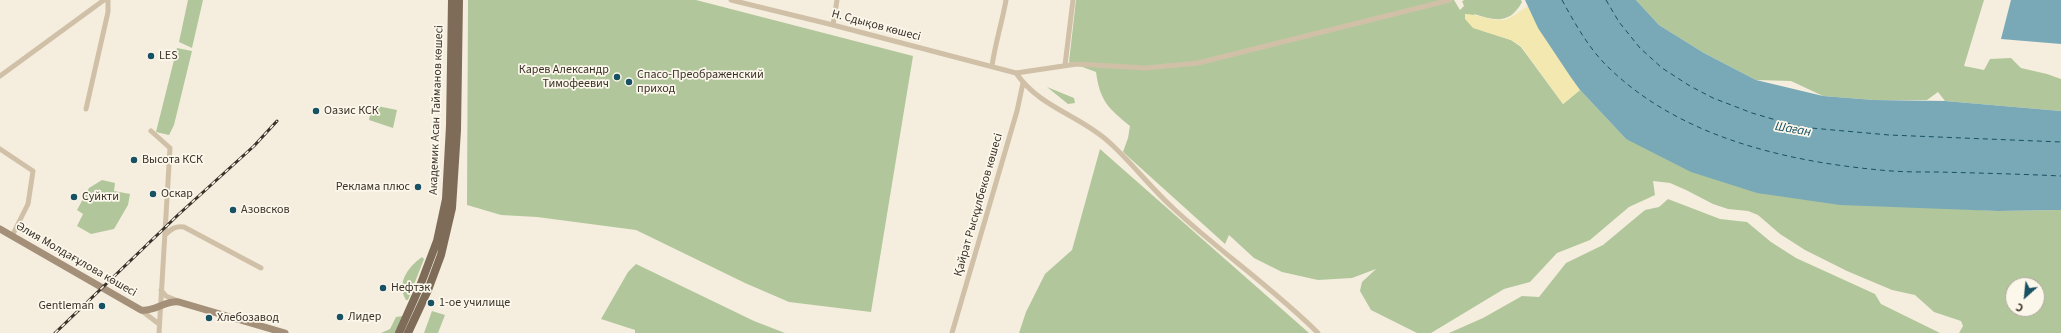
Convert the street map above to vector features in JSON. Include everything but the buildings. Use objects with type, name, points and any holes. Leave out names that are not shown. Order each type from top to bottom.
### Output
[{"type":"main road","name":"Академик Асан Тайманов көшесі","points":[[408,333],[428,290],[450,225],[454,195],[455,33],[452,0]]},
{"type":"main road","name":"Академик Асан Тайманов көшесі","points":[[399,333],[420,286],[442,221],[448,176],[455,33],[459,0]]},
{"type":"main road","name":"Әлия Молдағұлова көшесі","points":[[0,229],[141,310]]},
{"type":"main road","points":[[141,310],[148,310],[172,301],[179,302],[285,333]]},
{"type":"street","points":[[0,76],[104,0]]},
{"type":"street","points":[[86,108],[108,12],[108,0]]},
{"type":"street","name":"Н. Сдықов көшесі","points":[[731,0],[833,24],[1016,73]]},
{"type":"street","points":[[833,24],[837,0]]},
{"type":"street","points":[[992,66],[995,44],[1002,22],[1006,0]]},
{"type":"street","points":[[1065,65],[1073,0]]},
{"type":"street","points":[[1318,333],[1290,305],[1233,260],[1173,208],[1110,143],[1095,131],[1050,106],[1023,83],[1016,73],[1065,65],[1146,68],[1198,63],[1450,0]]},
{"type":"street","name":"Қайрат Рысқұлбеков көшесі","points":[[952,333],[1017,111],[1023,83]]},
{"type":"street","points":[[150,131],[170,148],[159,333]]},
{"type":"street","points":[[0,149],[33,171],[28,204],[12,236]]},
{"type":"street","points":[[165,235],[171,228],[177,226],[184,227],[261,268]]},
{"type":"street","points":[[161,290],[166,296],[179,302]]},
{"type":"street","points":[[141,310],[159,324]]},
{"type":"green space","points":[[188,0],[203,0],[192,48],[179,42]]},
{"type":"green space","points":[[468,0],[696,0],[913,56],[871,312],[789,302],[745,283],[636,230],[537,217],[501,215],[467,205]]},
{"type":"green space","points":[[1076,0],[1454,0],[1460,10],[1464,6],[1462,1],[1465,0],[1521,0],[1522,2],[1513,14],[1502,19],[1489,18],[1474,14],[1483,31],[1511,40],[1521,47],[1563,104],[1580,90],[1626,139],[1923,207],[1998,211],[2061,210],[2061,333],[1959,333],[1963,326],[1961,321],[1934,312],[1915,295],[1892,290],[1847,271],[1805,250],[1780,234],[1758,215],[1748,211],[1728,209],[1713,204],[1670,183],[1653,181],[1655,195],[1629,207],[1590,240],[1557,253],[1530,282],[1504,289],[1431,333],[1417,333],[1371,310],[1360,291],[1362,282],[1376,269],[1352,278],[1318,280],[1282,272],[1254,258],[1229,235],[1225,244],[1123,152],[1130,126],[1106,103],[1100,90],[1096,72],[1069,62]]},
{"type":"green space","points":[[1636,0],[1984,0],[1964,66],[1984,70],[1990,59],[2011,58],[2021,68],[2061,79],[2061,111],[1945,101],[1938,92],[1927,100],[1874,100],[1823,96],[1791,81],[1756,80],[1704,53],[1659,25]]},
{"type":"green space","points":[[177,48],[192,51],[174,125],[169,135],[156,132]]},
{"type":"green space","points":[[1047,87],[1074,98],[1075,103],[1068,104]]},
{"type":"green space","points":[[372,105],[397,110],[393,128],[369,120]]},
{"type":"green space","points":[[1100,149],[1309,333],[1019,333],[1026,312],[1045,274],[1072,250]]},
{"type":"green space","points":[[102,180],[115,183],[114,191],[130,194],[128,205],[114,229],[91,234],[77,226],[83,214],[77,210],[89,188]]},
{"type":"green space","points":[[1668,199],[1720,219],[1747,222],[1771,242],[1796,258],[1875,294],[1881,304],[1940,333],[1449,333],[1483,318],[1522,296],[1539,297],[1566,263],[1603,245],[1645,210],[1659,207]]},
{"type":"green space","points":[[422,257],[424,259],[408,300],[406,300],[402,288],[405,276],[412,266]]},
{"type":"green space","points":[[636,264],[754,321],[785,333],[635,333],[635,330],[601,319],[628,272]]},
{"type":"green space","points":[[432,311],[445,315],[438,333],[424,333]]},
{"type":"green space","points":[[403,316],[395,333],[381,333],[390,329],[396,317]]},
{"type":"sand","points":[[1528,6],[1551,47],[1580,90],[1563,104],[1521,46],[1511,40],[1473,28],[1465,19],[1465,14],[1503,20],[1513,16]]},
{"type":"water","name":"Шаған","points":[[1525,0],[1636,0],[1659,25],[1704,53],[1756,80],[1823,96],[1874,100],[1945,101],[2061,111],[2061,210],[1998,211],[1840,205],[1757,193],[1691,172],[1626,139],[1580,90],[1538,28]]},
{"type":"water","points":[[2011,0],[2061,0],[2061,44],[2001,39]]},
{"type":"ferry route","points":[[1562,0],[1576,25],[1599,58],[1634,90],[1665,110],[1698,127],[1733,141],[1769,152],[1806,160],[1880,170],[2061,176]]},
{"type":"ferry route","points":[[1606,0],[1619,22],[1640,48],[1662,68],[1690,86],[1713,98],[1752,113],[1800,127],[1889,135],[2061,142]]},
{"type":"railway","points":[[55,333],[179,214],[254,146],[277,121]]},
{"type":"place","name":"LES","points":[[151,56]]},
{"type":"place","name":"Карев Александр Тимофеевич","points":[[617,77]]},
{"type":"place","name":"Спасо-Преображенский приход","points":[[629,82]]},
{"type":"place","name":"Оазис КСК","points":[[316,111]]},
{"type":"place","name":"Высота КСК","points":[[134,160]]},
{"type":"place","name":"Реклама плюс","points":[[418,187]]},
{"type":"place","name":"Оскар","points":[[153,194]]},
{"type":"place","name":"Суйкти","points":[[74,197]]},
{"type":"place","name":"Азовсков","points":[[233,210]]},
{"type":"place","name":"Нефтэк","points":[[383,288]]},
{"type":"place","name":"1-ое училище","points":[[431,303]]},
{"type":"place","name":"Gentleman","points":[[102,306]]},
{"type":"place","name":"Лидер","points":[[340,317]]},
{"type":"place","name":"Хлебозавод","points":[[209,318]]}]
